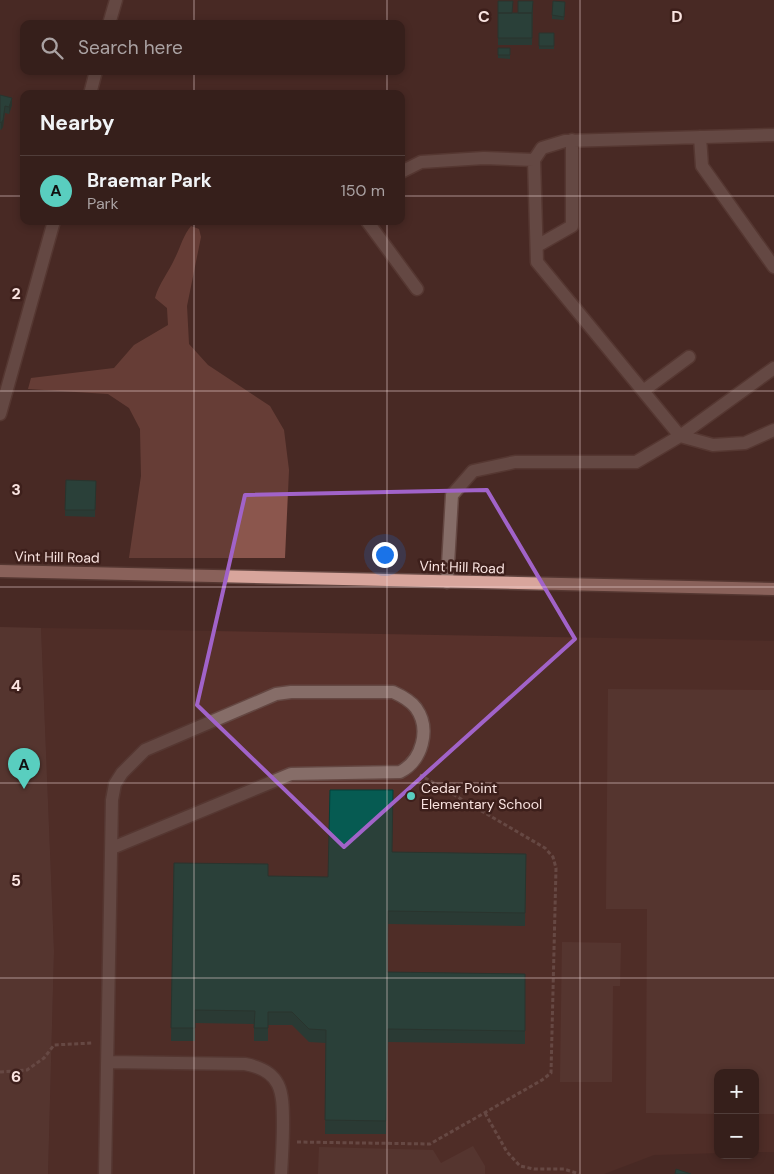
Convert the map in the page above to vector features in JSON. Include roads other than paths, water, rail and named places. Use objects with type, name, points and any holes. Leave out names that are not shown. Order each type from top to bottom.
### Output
[{"type":"main road","name":"Vint Hill Road","points":[[0,571],[774,589]]},
{"type":"street","points":[[110,20],[116,0]]},
{"type":"street","points":[[91,90],[95,75]]},
{"type":"street","points":[[774,135],[572,140],[542,148],[534,160],[537,262],[680,436],[712,446],[745,444],[774,430]]},
{"type":"street","points":[[700,137],[702,166],[774,267]]},
{"type":"street","points":[[537,246],[572,226],[572,140]]},
{"type":"street","points":[[405,170],[421,162],[484,158],[534,160]]},
{"type":"street","points":[[0,414],[53,225]]},
{"type":"street","points":[[370,225],[417,289]]},
{"type":"street","points":[[643,391],[690,357]]},
{"type":"street","points":[[447,582],[452,495],[472,471],[515,462],[636,462],[680,436],[774,368]]},
{"type":"street","points":[[105,1174],[112,800],[115,784],[122,773],[145,750],[276,694],[291,692],[393,692],[406,698],[416,708],[423,731],[419,755],[409,768],[387,774],[291,774],[112,848]]},
{"type":"street","points":[[108,1062],[245,1064],[263,1069],[274,1078],[281,1091],[281,1174]]},
{"type":"place","name":"Braemar Park","points":[[24,789]]},
{"type":"place","name":"Cedar Point Elementary School","points":[[411,796]]}]
